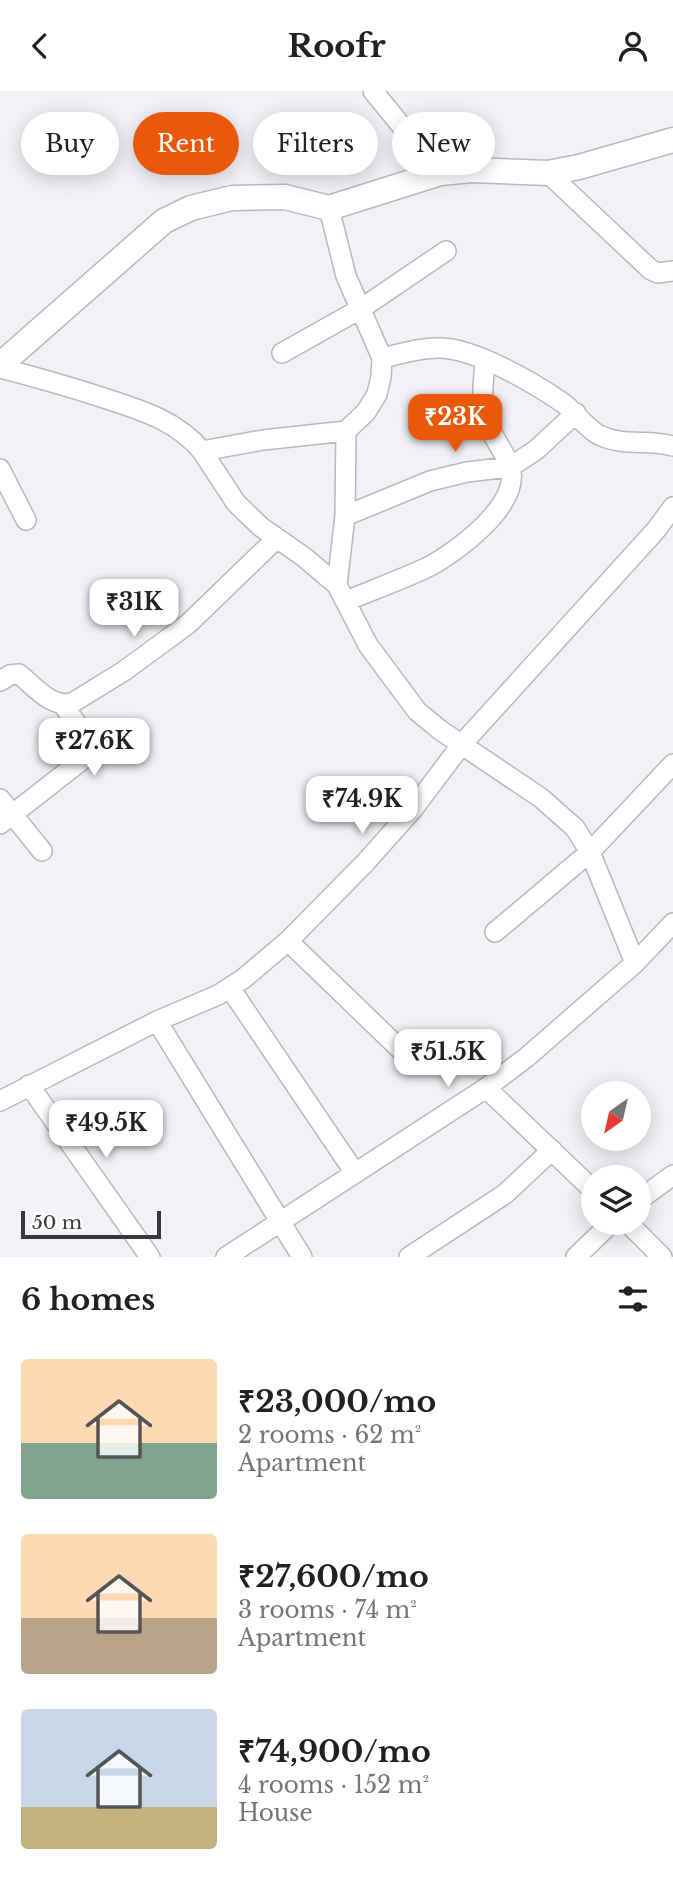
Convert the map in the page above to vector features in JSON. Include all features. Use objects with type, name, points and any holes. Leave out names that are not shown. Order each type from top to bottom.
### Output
[{"type":"street","points":[[373,91],[392,114]]},
{"type":"street","points":[[495,171],[548,173],[579,167],[673,140]]},
{"type":"street","points":[[548,173],[651,270],[658,273],[673,271]]},
{"type":"street","points":[[0,366],[164,221],[182,213],[232,198],[285,197],[329,208],[434,175]]},
{"type":"street","points":[[202,451],[263,440],[346,431],[366,412],[377,394],[382,358],[346,276],[329,208]]},
{"type":"street","points":[[282,353],[362,309],[446,251]]},
{"type":"street","points":[[382,358],[429,348],[443,348],[485,360],[541,388],[576,413],[595,433],[622,443],[662,443],[673,446]]},
{"type":"street","points":[[342,593],[427,567],[477,533],[502,505],[510,487],[510,467],[486,420],[485,360]]},
{"type":"street","points":[[0,366],[149,412],[192,439],[236,503],[276,539],[304,557],[342,593],[368,645],[417,711],[440,730],[541,799],[575,828],[590,852],[635,963]]},
{"type":"street","points":[[345,516],[430,481],[467,472],[510,467],[536,450],[576,413]]},
{"type":"street","points":[[342,593],[346,431]]},
{"type":"street","points":[[0,469],[26,520]]},
{"type":"street","points":[[0,1101],[157,1021],[230,988],[288,941],[365,863],[413,809],[462,744],[656,530],[673,507]]},
{"type":"street","points":[[0,681],[10,674],[19,674],[55,703],[72,703],[124,671],[188,624],[276,539]]},
{"type":"street","points":[[6,820],[81,764],[91,753],[93,746],[88,737],[63,705]]},
{"type":"street","points":[[495,932],[590,852],[673,764]]},
{"type":"street","points":[[0,799],[6,820],[42,851]]},
{"type":"street","points":[[226,1257],[486,1088],[527,1057],[671,930]]},
{"type":"street","points":[[288,941],[401,1050]]},
{"type":"street","points":[[230,988],[355,1173]]},
{"type":"street","points":[[157,1021],[302,1257]]},
{"type":"street","points":[[29,1085],[150,1257]]},
{"type":"street","points":[[486,1088],[581,1178]]},
{"type":"street","points":[[409,1257],[505,1194],[552,1150]]},
{"type":"street","points":[[651,1191],[673,1175]]},
{"type":"street","points":[[576,1257],[599,1235]]},
{"type":"street","points":[[640,1235],[661,1257]]}]
